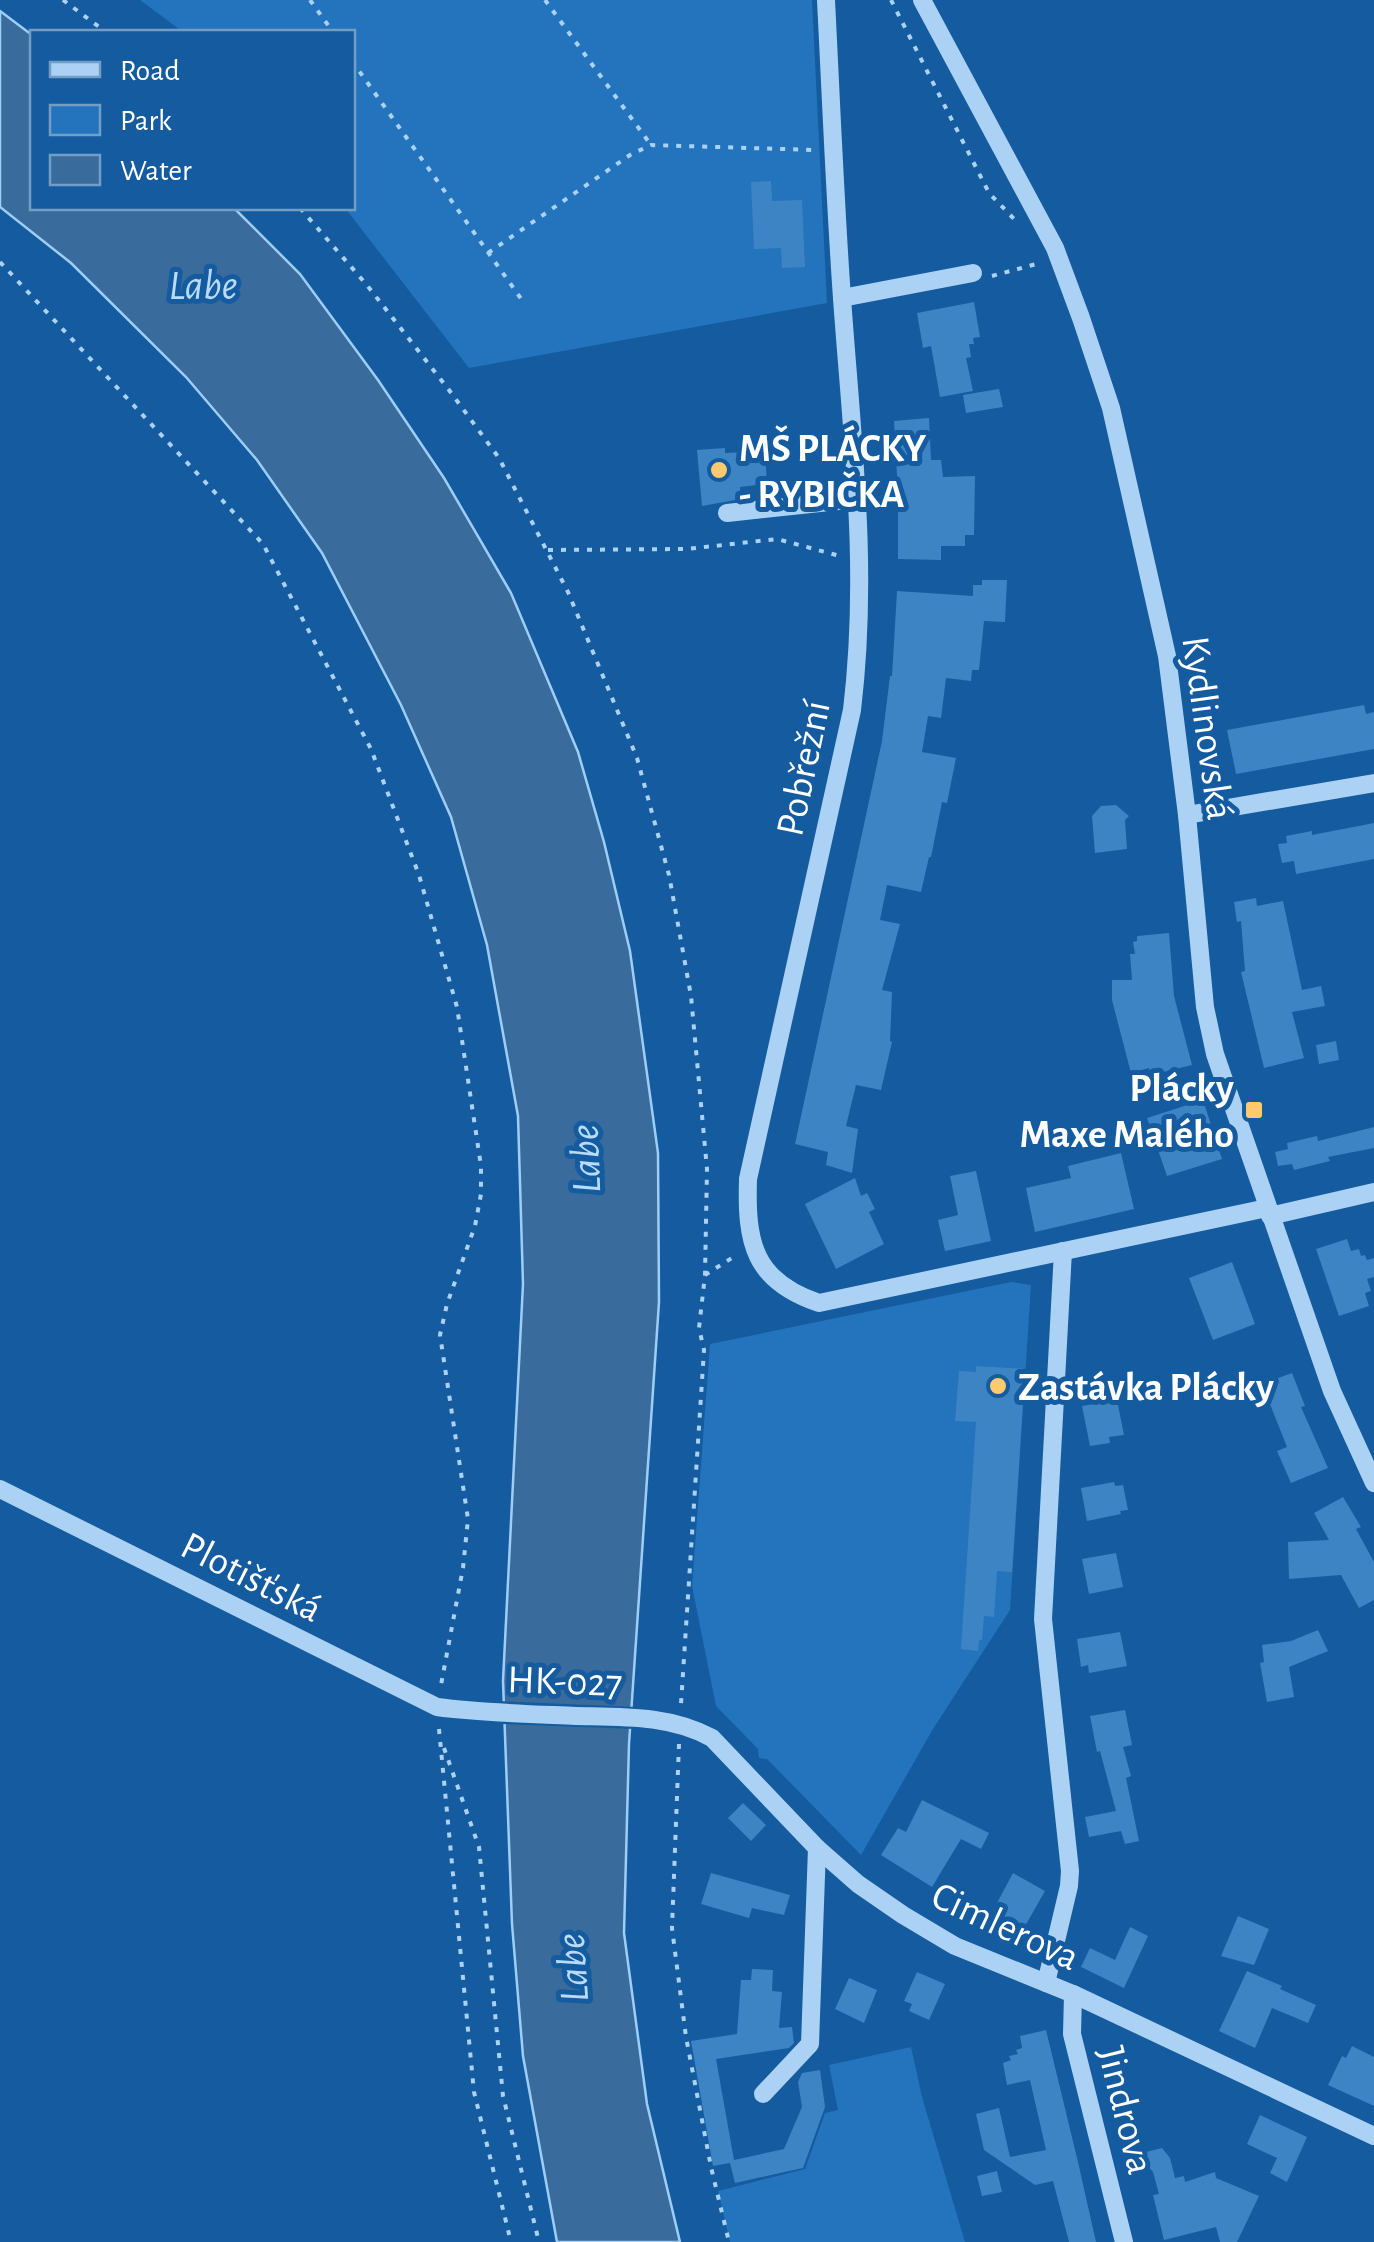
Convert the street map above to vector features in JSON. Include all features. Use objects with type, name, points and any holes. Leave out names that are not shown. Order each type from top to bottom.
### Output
[{"type":"street","name":"Pobřežní","points":[[826,0],[861,558],[859,654],[852,710],[748,1179],[747,1216],[761,1264],[795,1295],[819,1303],[1063,1251],[1374,1192]]},
{"type":"street","name":"Kydlinovská","points":[[922,0],[1055,248],[1110,408],[1168,656],[1205,1006],[1215,1054],[1332,1391],[1374,1481]]},
{"type":"street","points":[[842,298],[974,273]]},
{"type":"street","points":[[727,513],[858,500]]},
{"type":"street","points":[[1187,815],[1374,783]]},
{"type":"street","points":[[1046,1983],[1070,1870],[1043,1619],[1063,1251]]},
{"type":"street","name":"Plotišťská","points":[[0,1489],[437,1707],[476,1712]]},
{"type":"street","name":"HK-027","points":[[476,1712],[652,1718]]},
{"type":"street","name":"Cimlerova","points":[[652,1718],[712,1738],[817,1848],[858,1884],[955,1946],[1073,1994],[1374,2136]]},
{"type":"street","points":[[763,2094],[810,2044],[817,1848]]},
{"type":"street","name":"Jindrova","points":[[1073,1994],[1072,2034],[1124,2242]]},
{"type":"path","points":[[62,0],[103,30]]},
{"type":"path","points":[[310,0],[332,30]]},
{"type":"path","points":[[544,0],[651,145]]},
{"type":"path","points":[[891,0],[989,193],[1020,226]]},
{"type":"path","points":[[355,64],[522,300]]},
{"type":"path","points":[[488,253],[630,155],[651,145],[834,151]]},
{"type":"path","points":[[302,210],[366,284],[499,458],[568,592],[637,758],[669,876],[691,996],[707,1169],[705,1275],[699,1328],[704,1350],[680,1725],[672,1928],[686,2037],[729,2242]]},
{"type":"path","points":[[974,273],[985,278],[1040,265],[1035,251]]},
{"type":"path","points":[[0,262],[263,544],[371,749],[419,875],[457,1007],[481,1166],[475,1226],[440,1335],[468,1519],[463,1568],[437,1707]]},
{"type":"path","points":[[548,550],[688,549],[778,539],[843,557],[861,558]]},
{"type":"path","points":[[705,1275],[753,1245]]},
{"type":"path","points":[[511,2242],[474,2092],[441,1738],[479,1846],[502,2096],[538,2242]]},
{"type":"green space","points":[[140,0],[812,0],[827,303],[469,368],[347,210],[355,210],[355,30],[180,30]]},
{"type":"green space","points":[[1011,1282],[1031,1285],[1010,1610],[933,1729],[861,1855],[767,1759],[759,1758],[758,1749],[716,1706],[692,1586],[710,1344]]},
{"type":"green space","points":[[911,2047],[965,2242],[730,2242],[718,2191],[805,2169],[825,2113],[838,2110],[829,2065]]},
{"type":"water","name":"Labe","points":[[0,11],[30,34],[30,210],[236,210],[300,274],[444,478],[511,593],[578,752],[630,951],[658,1153],[659,1302],[629,1744],[624,1933],[647,2104],[680,2242],[557,2242],[523,2056],[512,1924],[503,1681],[523,1284],[518,1116],[487,945],[451,817],[401,705],[322,553],[257,460],[186,377],[71,263],[0,207]]},
{"type":"pier","points":[[499,1701],[636,1707],[635,1729],[500,1724]]},
{"type":"building","points":[[771,181],[772,201],[802,200],[805,267],[782,268],[781,248],[754,249],[751,182]]},
{"type":"building","points":[[974,302],[980,337],[969,344],[971,357],[966,358],[973,391],[940,397],[931,346],[923,348],[917,313]]},
{"type":"building","points":[[999,389],[1003,407],[966,413],[963,395]]},
{"type":"building","points":[[929,418],[931,460],[941,460],[943,477],[975,476],[974,535],[965,535],[965,546],[941,546],[941,560],[898,559],[894,421]]},
{"type":"building","name":"MŠ PLÁCKY - RYBIČKA","points":[[725,448],[725,453],[765,451],[767,484],[740,487],[741,499],[702,506],[697,450]]},
{"type":"building","points":[[982,580],[1007,580],[1005,622],[984,621],[979,670],[972,670],[971,681],[946,678],[941,718],[928,716],[922,752],[956,758],[921,892],[887,885],[880,920],[900,924],[882,990],[892,992],[892,1042],[881,1090],[856,1085],[846,1126],[858,1129],[852,1173],[826,1165],[828,1152],[795,1144],[882,741],[892,676],[897,591],[973,596],[973,585],[982,585]]},
{"type":"building","points":[[1364,705],[1366,714],[1374,712],[1374,749],[1236,774],[1227,730]]},
{"type":"building","points":[[1116,805],[1129,816],[1125,820],[1127,849],[1095,853],[1092,816],[1101,806]]},
{"type":"building","points":[[1374,823],[1374,859],[1296,874],[1294,861],[1282,863],[1278,844],[1287,843],[1286,836]]},
{"type":"building","points":[[1256,898],[1257,906],[1283,901],[1302,990],[1321,986],[1325,1006],[1292,1012],[1304,1058],[1264,1068],[1241,972],[1245,971],[1241,921],[1237,922],[1234,902]]},
{"type":"building","points":[[1169,933],[1174,996],[1192,1065],[1151,1075],[1149,1068],[1131,1073],[1112,1000],[1112,980],[1132,980],[1130,954],[1135,954],[1133,942],[1137,936]]},
{"type":"building","points":[[1336,1041],[1339,1060],[1319,1064],[1316,1045]]},
{"type":"building","points":[[1203,1100],[1222,1159],[1167,1176],[1147,1118]]},
{"type":"building","points":[[1374,1127],[1374,1148],[1328,1157],[1330,1161],[1294,1170],[1292,1164],[1278,1166],[1275,1152],[1288,1149],[1287,1143],[1317,1136],[1318,1141]]},
{"type":"building","points":[[1121,1153],[1134,1209],[1035,1232],[1026,1188],[1071,1178],[1068,1166]]},
{"type":"building","points":[[976,1171],[991,1241],[945,1251],[938,1220],[958,1215],[950,1176]]},
{"type":"building","points":[[855,1178],[861,1196],[867,1193],[875,1209],[869,1212],[884,1244],[836,1269],[805,1204]]},
{"type":"building","points":[[1347,1239],[1351,1251],[1359,1249],[1367,1260],[1374,1258],[1374,1277],[1367,1279],[1371,1291],[1365,1293],[1369,1306],[1339,1316],[1316,1249]]},
{"type":"building","points":[[1232,1262],[1255,1324],[1213,1340],[1189,1278]]},
{"type":"building","points":[[976,1366],[1025,1369],[1012,1572],[997,1571],[994,1617],[984,1616],[978,1651],[961,1649],[976,1422],[955,1421],[959,1371],[976,1372]]},
{"type":"building","points":[[1292,1373],[1305,1406],[1301,1407],[1328,1468],[1291,1483],[1277,1451],[1287,1447],[1262,1384]]},
{"type":"building","points":[[1117,1400],[1124,1435],[1109,1437],[1110,1443],[1090,1446],[1082,1406]]},
{"type":"building","points":[[1114,1482],[1115,1486],[1123,1485],[1128,1510],[1087,1521],[1081,1488]]},
{"type":"building","points":[[1343,1497],[1361,1527],[1356,1529],[1374,1562],[1374,1600],[1359,1608],[1341,1575],[1289,1579],[1288,1542],[1329,1540],[1314,1513]]},
{"type":"building","points":[[1116,1553],[1123,1587],[1089,1594],[1082,1559]]},
{"type":"building","points":[[1318,1630],[1328,1651],[1289,1667],[1294,1697],[1267,1702],[1260,1663],[1264,1662],[1262,1645],[1291,1641]]},
{"type":"building","points":[[1120,1632],[1127,1666],[1089,1673],[1088,1665],[1081,1667],[1077,1639]]},
{"type":"building","points":[[1125,1710],[1132,1745],[1123,1747],[1131,1776],[1126,1778],[1139,1841],[1125,1844],[1121,1831],[1089,1837],[1085,1817],[1116,1811],[1090,1716]]},
{"type":"building","points":[[922,1800],[989,1833],[981,1849],[961,1839],[932,1887],[881,1855],[898,1828],[906,1832]]},
{"type":"building","points":[[743,1803],[766,1825],[751,1841],[728,1818]]},
{"type":"building","points":[[711,1873],[790,1895],[784,1915],[752,1908],[749,1918],[701,1904]]},
{"type":"building","points":[[1013,1873],[1045,1891],[1020,1935],[989,1918]]},
{"type":"building","points":[[1238,1916],[1269,1929],[1254,1965],[1221,1956]]},
{"type":"building","points":[[1130,1927],[1148,1936],[1124,1988],[1081,1967],[1090,1948],[1115,1960]]},
{"type":"building","points":[[752,1969],[773,1970],[772,1991],[782,1992],[779,2028],[792,2027],[794,2043],[789,2048],[716,2059],[734,2160],[784,2149],[802,2107],[798,2082],[802,2073],[820,2070],[825,2107],[803,2168],[735,2183],[730,2163],[713,2166],[691,2041],[737,2034],[741,1980],[751,1980]]},
{"type":"building","points":[[1247,1971],[1316,2005],[1308,2023],[1272,2008],[1255,2048],[1219,2031]]},
{"type":"building","points":[[917,1972],[945,1984],[929,2020],[909,2011],[912,2004],[904,2001]]},
{"type":"building","points":[[849,1978],[877,1990],[864,2023],[835,2009]]},
{"type":"building","points":[[1046,2030],[1096,2242],[1069,2242],[1053,2181],[1035,2185],[984,2150],[976,2114],[999,2108],[1010,2157],[1046,2150],[1030,2080],[1007,2085],[1003,2063],[1022,2048],[1020,2036]]},
{"type":"building","points":[[1352,2046],[1374,2057],[1374,2106],[1328,2085],[1342,2056],[1346,2058]]},
{"type":"building","points":[[1260,2115],[1307,2137],[1287,2182],[1270,2173],[1277,2158],[1247,2144]]},
{"type":"building","points":[[1162,2148],[1170,2158],[1175,2178],[1184,2176],[1185,2182],[1215,2172],[1216,2178],[1259,2196],[1237,2242],[1220,2242],[1216,2227],[1164,2240],[1153,2195],[1159,2194],[1153,2172],[1138,2154]]},
{"type":"building","points":[[997,2171],[1002,2192],[982,2196],[977,2176]]},
{"type":"place","name":"MŠ PLÁCKY - RYBIČKA","points":[[719,470]]},
{"type":"place","name":"Plácky Maxe Malého","points":[[1254,1110]]},
{"type":"place","name":"Zastávka Plácky","points":[[998,1386]]}]
